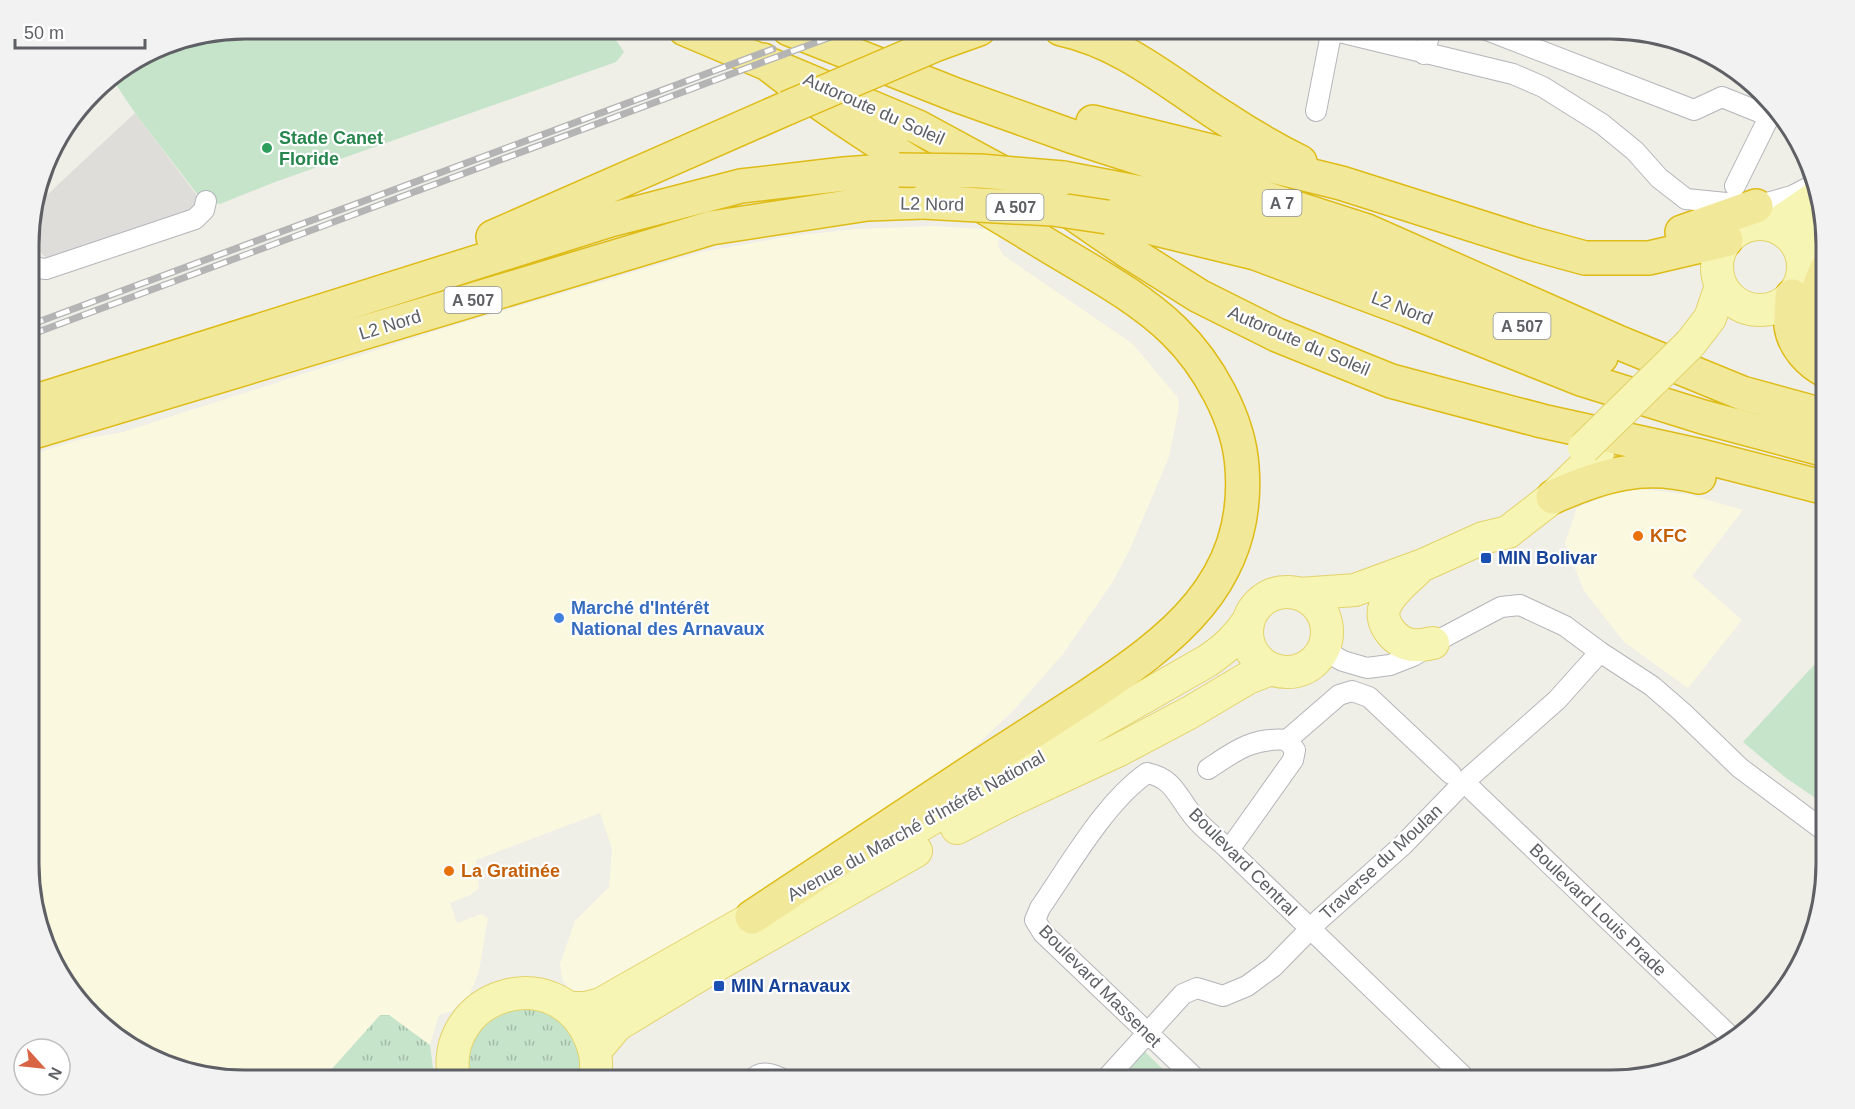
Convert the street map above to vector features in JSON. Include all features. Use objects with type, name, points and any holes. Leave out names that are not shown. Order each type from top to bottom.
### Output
[{"type":"highway","name":"Autoroute du Soleil","points":[[712,39],[918,127],[957,147],[1072,212],[1126,250],[1199,296],[1287,340],[1402,384],[1542,422],[1697,455],[1816,485]]},
{"type":"highway","name":"A 7","points":[[816,39],[956,96],[1050,129],[1367,231],[1424,254],[1620,343],[1742,393],[1816,413]]},
{"type":"highway","points":[[850,39],[1091,121],[1341,183],[1530,243],[1585,258],[1649,258],[1726,240]]},
{"type":"highway","points":[[291,322],[345,288],[509,232],[787,108],[950,39]]},
{"type":"highway","points":[[1096,39],[1132,56],[1224,118],[1341,183]]},
{"type":"highway","points":[[752,917],[1105,684],[1164,642],[1208,596],[1233,547],[1243,501],[1241,449],[1232,421],[1211,377],[1174,331],[1126,293],[884,147],[801,92],[763,60]]},
{"type":"highway","name":"L2 Nord","points":[[39,400],[610,220],[741,186],[899,170],[981,171],[1063,178],[1167,198],[1307,241],[1610,361],[1742,393]]},
{"type":"highway","name":"L2 Nord","points":[[39,430],[711,228],[867,204],[923,202],[1053,209],[1107,217],[1255,253],[1408,310],[1581,379],[1703,417],[1816,447]]},
{"type":"highway","points":[[1622,258],[1691,228],[1755,206]]},
{"type":"highway","points":[[1792,296],[1791,327],[1801,350],[1816,366]]},
{"type":"highway","points":[[1816,297],[1813,311],[1816,322]]},
{"type":"highway","points":[[1553,497],[1610,476],[1656,470],[1678,472],[1816,505]]},
{"type":"main road","points":[[1755,206],[1810,199]]},
{"type":"main road","points":[[1755,206],[1761,224],[1736,231],[1726,240],[1717,262],[1717,274],[1721,286],[1733,300],[1749,309],[1761,311],[1772,309],[1783,304],[1792,296],[1800,285],[1803,272],[1814,264]]},
{"type":"main road","points":[[1755,206],[1793,238],[1814,264]]},
{"type":"main road","points":[[1814,264],[1812,237],[1816,231]]},
{"type":"main road","points":[[1697,346],[1721,286]]},
{"type":"main road","points":[[1355,590],[1325,637],[1314,662],[1301,670],[1286,673],[1270,669],[1258,660],[1250,647],[1247,633],[1249,620],[1264,600],[1275,594],[1287,592],[1300,594],[1355,590],[1423,565],[1484,538],[1508,532],[1553,497],[1591,451],[1697,346],[1749,309]]},
{"type":"main road","points":[[1484,538],[1500,518],[1591,451]]},
{"type":"main road","points":[[1423,565],[1391,595],[1384,608],[1384,622],[1391,633],[1412,646],[1433,643]]},
{"type":"main road","points":[[1300,594],[1312,601],[1321,611],[1325,637]]},
{"type":"main road","name":"Avenue du Marché d'Intérêt National","points":[[569,1008],[586,1008],[611,999],[752,917],[873,852],[1207,661],[1227,647],[1249,620]]},
{"type":"main road","name":"Avenue du Marché d'Intérêt National","points":[[594,1066],[605,1037],[625,1020],[706,971],[960,826],[1119,750],[1189,713],[1248,678],[1270,669]]},
{"type":"main road","points":[[451,1070],[454,1049],[460,1032],[470,1017],[483,1005],[500,997],[517,993],[536,994],[553,999],[569,1008],[586,1027],[594,1066]]},
{"type":"street","points":[[1316,111],[1328,39]]},
{"type":"street","points":[[1368,39],[1513,74],[1543,87],[1602,124],[1635,151],[1659,177],[1686,199],[1755,206],[1792,196],[1807,188]]},
{"type":"street","points":[[1424,54],[1428,39]]},
{"type":"street","points":[[1512,39],[1694,110],[1722,97],[1765,110]]},
{"type":"street","points":[[1755,206],[1770,117]]},
{"type":"street","points":[[39,268],[46,268],[195,219],[204,210],[206,201]]},
{"type":"street","points":[[1325,637],[1342,661],[1367,668],[1398,662],[1413,656],[1501,607],[1520,605],[1565,627],[1652,686],[1683,712],[1740,768],[1816,825]]},
{"type":"street","name":"Traverse du Moulan","points":[[1148,1034],[1189,990],[1197,988],[1223,996],[1246,986],[1274,967],[1311,929],[1403,845],[1458,778],[1557,700],[1600,652]]},
{"type":"street","name":"Boulevard Louis Prade","points":[[1287,740],[1339,695],[1352,691],[1370,697],[1727,1033]]},
{"type":"street","points":[[1208,769],[1242,747],[1269,738],[1287,740],[1295,750],[1293,760],[1229,849]]},
{"type":"street","name":"Boulevard Central","points":[[1147,773],[1159,775],[1169,782],[1195,819],[1229,849],[1457,1070]]},
{"type":"street","name":"Boulevard Massenet","points":[[1147,773],[1135,781],[1107,812],[1040,908],[1035,920],[1043,933],[1186,1070]]},
{"type":"street","points":[[1114,1070],[1148,1034]]},
{"type":"shaded area","points":[[135,113],[198,197],[193,212],[88,249],[75,249],[48,260],[39,250],[45,197]]},
{"type":"shaded area","name":"Marché d'Intérêt National des Arnavaux","points":[[933,226],[1000,230],[998,246],[1003,255],[1133,344],[1178,398],[1179,407],[1169,457],[1130,549],[1112,583],[1063,654],[1012,712],[966,755],[739,909],[601,988],[584,993],[569,989],[562,979],[560,964],[575,921],[609,887],[612,849],[600,813],[476,860],[479,888],[470,895],[450,903],[457,923],[482,914],[488,918],[479,971],[470,994],[452,1011],[439,1015],[430,1045],[432,1070],[218,1068],[192,1063],[166,1054],[142,1042],[109,1019],[90,1000],[67,967],[46,917],[41,891],[39,864],[39,452],[78,440],[123,432],[442,329],[702,252],[791,236],[856,229]]},
{"type":"shaded area","points":[[1627,487],[1690,495],[1743,510],[1692,576],[1742,620],[1688,688],[1624,642],[1584,591],[1565,543],[1577,508]]},
{"type":"green space","name":"Stade Canet Floride","points":[[232,39],[613,39],[624,52],[616,62],[275,182],[220,204],[201,199],[116,85],[142,67],[166,55],[192,46]]},
{"type":"green space","points":[[1816,663],[1816,798],[1786,778],[1743,742]]},
{"type":"green space","points":[[515,1008],[539,1009],[550,1013],[567,1028],[573,1037],[580,1058],[581,1070],[466,1070],[465,1056],[482,1024]]},
{"type":"green space","points":[[380,1015],[389,1015],[430,1045],[432,1070],[331,1070]]},
{"type":"green space","points":[[1140,1047],[1164,1070],[1119,1070]]},
{"type":"railway","points":[[39,332],[825,39]]},
{"type":"railway","points":[[39,322],[773,49]]},
{"type":"place","name":"Stade Canet Floride","points":[[267,148]]},
{"type":"place","name":"KFC","points":[[1638,536]]},
{"type":"place","name":"MIN Bolivar","points":[[1486,558]]},
{"type":"place","name":"Marché d'Intérêt National des Arnavaux","points":[[559,618]]},
{"type":"place","name":"La Gratinée","points":[[449,871]]},
{"type":"place","name":"MIN Arnavaux","points":[[719,986]]}]
